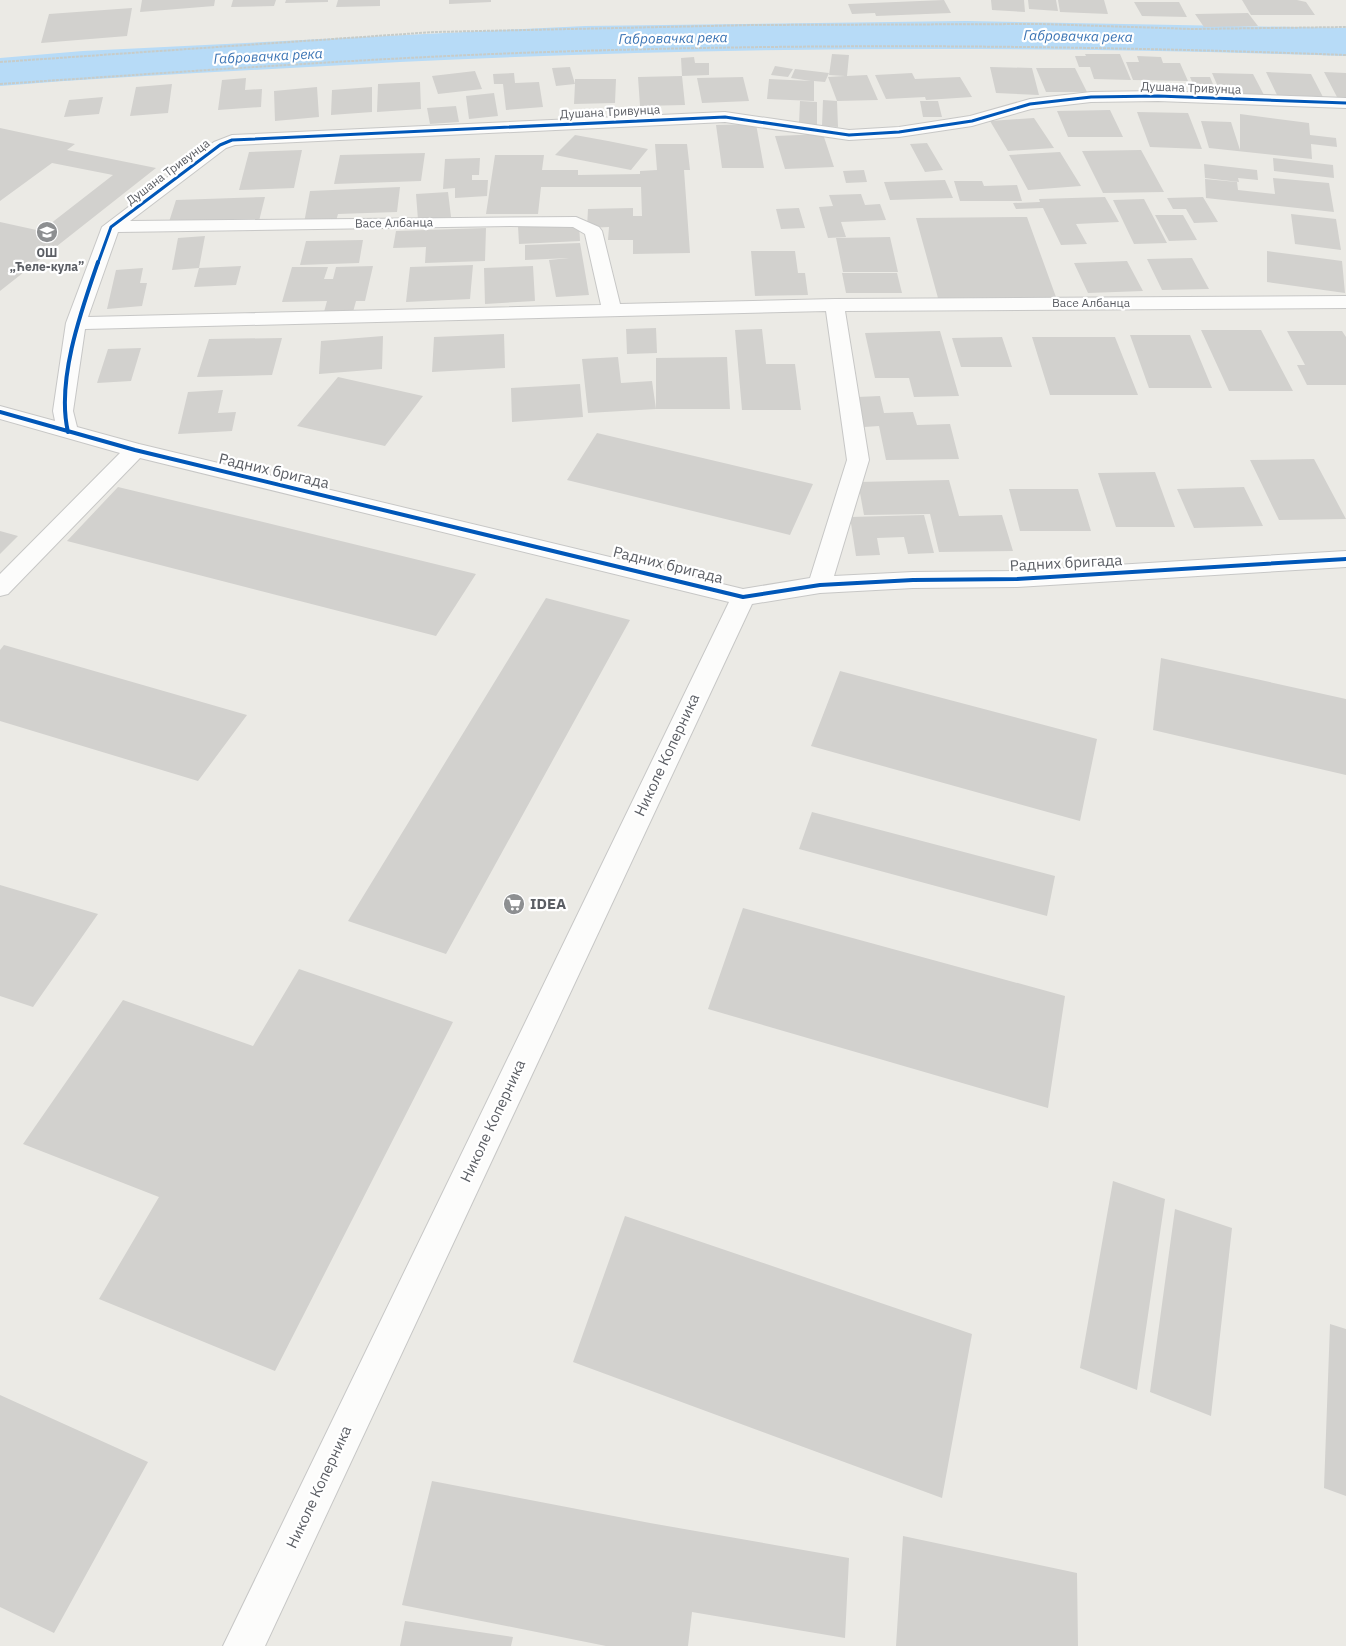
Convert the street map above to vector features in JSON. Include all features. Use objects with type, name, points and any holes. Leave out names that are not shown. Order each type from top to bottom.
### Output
[{"type":"street","name":"Душана Тривунца","points":[[111,227],[220,145],[232,140],[725,117],[850,134],[899,132],[972,121],[1030,104],[1090,97],[1158,96],[1345,107]]},
{"type":"street","name":"Васе Албанца","points":[[111,227],[576,222],[593,232],[612,309]]},
{"type":"street","points":[[68,432],[63,411],[76,323],[111,227]]},
{"type":"street","name":"Васе Албанца","points":[[76,323],[835,304],[1346,302]]},
{"type":"street","points":[[820,585],[826,560],[858,460],[835,304]]},
{"type":"street","name":"Радних бригада","points":[[0,412],[135,450],[743,597],[820,585],[913,580],[1017,578],[1346,559]]},
{"type":"street","points":[[0,588],[135,450]]},
{"type":"street","name":"Николе Коперника","points":[[244,1646],[743,597]]},
{"type":"path","points":[[0,62],[434,32],[782,25],[1032,24],[1193,29],[1346,27]]},
{"type":"path","points":[[0,84],[289,65],[547,52],[750,47],[1036,47],[1222,50],[1346,55]]},
{"type":"building","points":[[142,0],[215,0],[214,6],[140,12]]},
{"type":"building","points":[[233,0],[276,0],[274,6],[231,7]]},
{"type":"building","points":[[286,0],[328,0],[328,2],[285,3]]},
{"type":"building","points":[[338,0],[380,0],[380,6],[336,7]]},
{"type":"building","points":[[449,0],[491,0],[491,2],[449,4]]},
{"type":"building","points":[[944,0],[951,13],[876,16],[875,13],[852,14],[848,4]]},
{"type":"building","points":[[991,0],[1024,0],[1025,12],[992,10]]},
{"type":"building","points":[[1028,0],[1056,0],[1058,11],[1029,9]]},
{"type":"building","points":[[1058,0],[1104,0],[1108,14],[1060,12]]},
{"type":"building","points":[[1242,0],[1297,0],[1306,2],[1315,15],[1251,15]]},
{"type":"building","points":[[1134,2],[1179,2],[1187,17],[1142,16]]},
{"type":"building","points":[[132,8],[127,36],[41,43],[49,14]]},
{"type":"building","points":[[1248,13],[1258,26],[1204,27],[1195,14]]},
{"type":"building","points":[[832,54],[849,55],[847,76],[867,75],[878,100],[837,101],[828,77],[845,76],[829,75]]},
{"type":"building","points":[[1085,54],[1120,54],[1131,80],[1094,79],[1090,67],[1079,67],[1075,56],[1086,56]]},
{"type":"building","points":[[1137,56],[1161,57],[1163,63],[1180,63],[1188,81],[1133,80],[1126,62],[1139,62]]},
{"type":"building","points":[[694,57],[695,63],[709,63],[709,75],[682,76],[681,58]]},
{"type":"building","points":[[775,66],[793,69],[788,77],[771,75]]},
{"type":"building","points":[[570,67],[575,84],[556,86],[552,68]]},
{"type":"building","points":[[990,67],[1032,68],[1039,95],[996,93]]},
{"type":"building","points":[[1036,68],[1075,68],[1087,92],[1046,92]]},
{"type":"building","points":[[795,69],[829,73],[825,82],[814,81],[814,101],[767,99],[769,79],[811,81],[791,78]]},
{"type":"building","points":[[475,71],[482,89],[438,94],[432,76]]},
{"type":"building","points":[[1266,72],[1311,74],[1323,97],[1277,95]]},
{"type":"building","points":[[1324,72],[1346,73],[1346,98],[1337,97]]},
{"type":"building","points":[[514,73],[515,83],[539,82],[543,107],[506,110],[503,84],[494,84],[493,74]]},
{"type":"building","points":[[912,73],[915,79],[960,77],[972,97],[926,100],[925,97],[886,99],[875,75]]},
{"type":"building","points":[[1212,73],[1253,74],[1264,95],[1221,94]]},
{"type":"building","points":[[682,76],[685,105],[640,106],[638,77]]},
{"type":"building","points":[[743,77],[749,101],[702,103],[697,78]]},
{"type":"building","points":[[1190,77],[1210,77],[1218,96],[1198,96]]},
{"type":"building","points":[[246,78],[245,90],[262,89],[261,107],[218,110],[222,80]]},
{"type":"building","points":[[575,79],[616,79],[615,103],[574,104]]},
{"type":"building","points":[[420,82],[421,109],[377,112],[378,84]]},
{"type":"building","points":[[172,84],[168,113],[130,116],[136,87]]},
{"type":"building","points":[[317,87],[319,117],[275,121],[274,91]]},
{"type":"building","points":[[372,87],[372,112],[331,115],[332,90]]},
{"type":"building","points":[[494,93],[498,116],[469,119],[466,96]]},
{"type":"building","points":[[103,97],[99,114],[64,117],[69,100]]},
{"type":"building","points":[[823,100],[837,101],[838,127],[822,126]]},
{"type":"building","points":[[800,101],[817,102],[817,125],[799,124]]},
{"type":"building","points":[[920,101],[938,101],[942,117],[923,117]]},
{"type":"building","points":[[456,106],[459,122],[430,124],[427,108]]},
{"type":"building","points":[[1110,110],[1123,137],[1068,137],[1057,111]]},
{"type":"building","points":[[1137,112],[1188,113],[1202,149],[1150,147]]},
{"type":"building","points":[[1240,114],[1309,123],[1310,135],[1336,138],[1337,147],[1311,144],[1312,159],[1209,148],[1201,121],[1231,122],[1240,150]]},
{"type":"building","points":[[1034,118],[1054,148],[1008,151],[990,121]]},
{"type":"building","points":[[756,124],[764,168],[722,168],[716,125]]},
{"type":"building","points":[[0,128],[75,144],[67,150],[156,168],[0,291],[0,222],[41,231],[113,175],[52,163],[0,201]]},
{"type":"building","points":[[823,134],[834,167],[785,169],[775,136]]},
{"type":"building","points":[[575,135],[648,149],[631,170],[555,155]]},
{"type":"building","points":[[927,143],[943,170],[925,172],[910,144]]},
{"type":"building","points":[[655,144],[687,144],[690,170],[684,170],[690,253],[633,254],[633,240],[608,240],[609,227],[587,228],[588,209],[633,208],[633,216],[642,216],[641,187],[541,187],[538,214],[486,214],[495,155],[544,155],[542,170],[578,170],[578,175],[640,174],[640,171],[657,170]]},
{"type":"building","points":[[302,150],[294,188],[239,190],[249,152]]},
{"type":"building","points":[[1141,150],[1164,192],[1103,193],[1082,151]]},
{"type":"building","points":[[1060,152],[1081,186],[1028,190],[1009,155]]},
{"type":"building","points":[[425,153],[421,181],[334,184],[340,155]]},
{"type":"building","points":[[480,158],[479,175],[472,175],[472,180],[488,180],[487,196],[455,198],[455,188],[443,189],[445,159]]},
{"type":"building","points":[[1273,158],[1333,165],[1334,178],[1274,171]]},
{"type":"building","points":[[1204,164],[1257,170],[1258,180],[1238,178],[1239,182],[1205,178]]},
{"type":"building","points":[[864,170],[867,182],[846,183],[843,171]]},
{"type":"building","points":[[1273,178],[1329,183],[1334,212],[1206,198],[1205,179],[1237,182],[1238,190],[1275,194]]},
{"type":"building","points":[[945,180],[953,198],[890,200],[884,182]]},
{"type":"building","points":[[954,181],[982,181],[984,186],[1017,185],[1022,201],[960,201]]},
{"type":"building","points":[[400,187],[397,212],[338,214],[336,221],[304,223],[310,191]]},
{"type":"building","points":[[448,192],[451,217],[418,220],[416,194]]},
{"type":"building","points":[[861,194],[865,205],[880,204],[886,220],[841,222],[846,237],[828,238],[819,207],[833,206],[829,195]]},
{"type":"building","points":[[265,197],[259,221],[168,225],[176,200]]},
{"type":"building","points":[[1105,197],[1119,222],[1076,224],[1087,244],[1061,245],[1043,208],[1016,209],[1013,203],[1040,202],[1039,199]]},
{"type":"building","points":[[1203,197],[1218,222],[1194,223],[1186,209],[1173,209],[1167,198]]},
{"type":"building","points":[[1144,199],[1167,243],[1134,244],[1113,200]]},
{"type":"building","points":[[799,208],[805,228],[781,229],[776,209]]},
{"type":"building","points":[[1291,214],[1336,219],[1341,250],[1295,244]]},
{"type":"building","points":[[1155,215],[1183,215],[1197,240],[1169,241]]},
{"type":"building","points":[[1027,217],[1056,297],[938,298],[916,218]]},
{"type":"building","points":[[579,223],[580,241],[519,244],[518,226]]},
{"type":"building","points":[[486,228],[485,261],[425,263],[426,247],[393,248],[396,231]]},
{"type":"building","points":[[205,236],[199,268],[172,270],[178,238]]},
{"type":"building","points":[[890,237],[898,272],[843,272],[836,238]]},
{"type":"building","points":[[363,240],[359,263],[300,265],[306,241]]},
{"type":"building","points":[[580,243],[589,295],[556,297],[549,260],[569,258],[525,260],[525,245]]},
{"type":"building","points":[[751,251],[795,251],[798,273],[805,273],[808,295],[755,296]]},
{"type":"building","points":[[1267,251],[1342,261],[1345,293],[1267,282]]},
{"type":"building","points":[[1192,258],[1209,289],[1162,290],[1147,259]]},
{"type":"building","points":[[1127,261],[1143,291],[1088,293],[1074,263]]},
{"type":"building","points":[[473,265],[470,299],[406,302],[410,267]]},
{"type":"building","points":[[241,266],[236,285],[194,287],[199,268]]},
{"type":"building","points":[[373,266],[365,301],[356,301],[353,312],[324,312],[327,301],[282,302],[292,267],[328,267],[324,279],[333,279],[336,267]]},
{"type":"building","points":[[533,266],[535,301],[485,304],[484,268]]},
{"type":"building","points":[[143,268],[140,283],[147,283],[142,306],[107,309],[116,270]]},
{"type":"building","points":[[842,273],[897,273],[902,293],[846,293]]},
{"type":"building","points":[[656,328],[657,353],[627,354],[626,329]]},
{"type":"building","points":[[762,329],[766,364],[795,364],[801,410],[742,410],[735,330]]},
{"type":"building","points":[[1201,330],[1261,330],[1293,391],[1229,391]]},
{"type":"building","points":[[940,331],[959,396],[914,397],[909,378],[875,378],[865,333]]},
{"type":"building","points":[[1287,331],[1342,331],[1346,337],[1346,385],[1307,385],[1297,365],[1305,365]]},
{"type":"building","points":[[504,334],[505,368],[432,372],[434,337]]},
{"type":"building","points":[[1130,335],[1190,335],[1212,388],[1149,388]]},
{"type":"building","points":[[383,336],[382,369],[319,374],[321,341]]},
{"type":"building","points":[[1002,337],[1012,367],[961,367],[952,338]]},
{"type":"building","points":[[1032,337],[1115,337],[1138,395],[1050,395]]},
{"type":"building","points":[[282,338],[272,375],[197,377],[209,339]]},
{"type":"building","points":[[141,348],[131,381],[97,383],[108,349]]},
{"type":"building","points":[[618,357],[621,383],[652,381],[656,409],[588,413],[582,359]]},
{"type":"building","points":[[727,357],[730,409],[656,409],[656,358]]},
{"type":"building","points":[[338,377],[423,396],[385,446],[297,426]]},
{"type":"building","points":[[580,384],[583,417],[512,422],[511,388]]},
{"type":"building","points":[[223,390],[218,413],[236,412],[232,431],[178,434],[188,392]]},
{"type":"building","points":[[880,396],[884,413],[913,412],[917,425],[950,424],[959,459],[886,460],[879,426],[864,427],[857,397]]},
{"type":"building","points":[[597,433],[813,484],[790,535],[567,480]]},
{"type":"building","points":[[1314,459],[1346,519],[1279,520],[1250,460]]},
{"type":"building","points":[[1155,472],[1175,527],[1116,527],[1098,473]]},
{"type":"building","points":[[949,480],[959,516],[1002,515],[1013,551],[939,552],[930,514],[864,515],[858,482]]},
{"type":"building","points":[[118,487],[476,574],[436,636],[67,541]]},
{"type":"building","points":[[1244,487],[1263,526],[1194,528],[1177,489]]},
{"type":"building","points":[[1009,489],[1078,489],[1091,531],[1020,531]]},
{"type":"building","points":[[924,515],[934,553],[908,554],[904,537],[877,538],[880,555],[856,556],[850,517]]},
{"type":"building","points":[[0,531],[18,536],[0,554]]},
{"type":"building","points":[[546,598],[630,620],[446,954],[348,921]]},
{"type":"building","points":[[4,645],[247,715],[198,781],[0,721],[0,650]]},
{"type":"building","points":[[1161,658],[1346,699],[1346,775],[1153,730]]},
{"type":"building","points":[[840,671],[1097,739],[1080,821],[811,746]]},
{"type":"building","points":[[812,812],[1055,876],[1047,916],[799,849]]},
{"type":"building","points":[[0,885],[98,914],[33,1007],[0,996]]},
{"type":"building","points":[[743,908],[1065,996],[1048,1108],[708,1009]]},
{"type":"building","points":[[299,969],[453,1022],[275,1371],[99,1299],[159,1197],[23,1144],[123,1000],[253,1046]]},
{"type":"building","points":[[1113,1181],[1165,1199],[1137,1390],[1080,1368]]},
{"type":"building","points":[[1175,1209],[1232,1228],[1211,1416],[1150,1392]]},
{"type":"building","points":[[625,1216],[972,1334],[942,1498],[573,1362]]},
{"type":"building","points":[[1330,1324],[1346,1329],[1346,1496],[1324,1488]]},
{"type":"building","points":[[0,1395],[148,1462],[54,1633],[0,1607]]},
{"type":"building","points":[[432,1481],[650,1523],[849,1558],[845,1638],[692,1612],[688,1646],[606,1646],[402,1605]]},
{"type":"building","points":[[903,1536],[1077,1573],[1078,1646],[896,1646]]},
{"type":"building","points":[[405,1621],[513,1637],[511,1646],[400,1646]]},
{"type":"waterway","name":"Габровачка река","points":[[0,72],[124,62],[331,51],[585,40],[712,37],[965,34],[1092,35],[1346,42]]},
{"type":"cycle path","points":[[68,432],[63,411],[76,323],[111,227],[220,145],[232,140],[725,117],[849,135],[899,132],[972,121],[1030,104],[1091,97],[1158,96],[1346,103]]},
{"type":"cycle path","points":[[0,412],[135,450],[743,597],[820,585],[913,580],[1017,579],[1346,559]]},
{"type":"place","name":"ОШ „Ћеле-кула”","points":[[47,232]]},
{"type":"place","name":"IDEA","points":[[514,904]]}]
